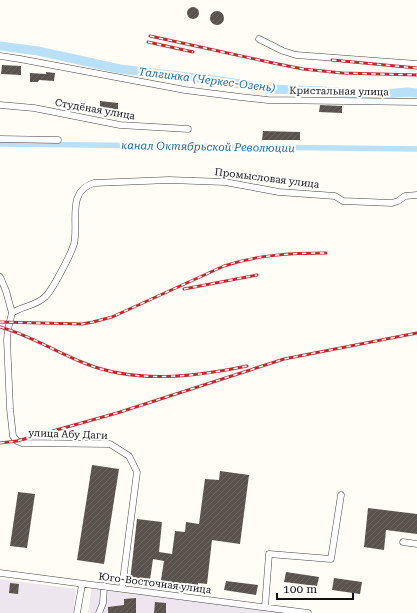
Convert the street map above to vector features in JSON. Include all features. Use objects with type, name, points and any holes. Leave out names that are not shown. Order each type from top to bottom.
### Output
[{"type":"street","points":[[259,39],[283,51],[296,55],[417,64]]},
{"type":"street","name":"Кристальная улица","points":[[0,56],[185,90],[240,97],[268,100],[417,102]]},
{"type":"street","name":"Студёная улица","points":[[0,105],[34,108],[120,125],[188,129]]},
{"type":"street","points":[[0,139],[58,140]]},
{"type":"street","name":"Промысловая улица","points":[[12,313],[44,298],[52,288],[74,244],[76,204],[81,189],[87,185],[111,181],[169,180],[225,182],[279,192],[335,196],[343,201],[392,203],[405,196],[417,196]]},
{"type":"street","points":[[0,277],[6,291],[12,313]]},
{"type":"street","name":"улица Абу Даги","points":[[12,313],[7,340],[10,409],[13,436],[17,441],[22,443],[110,444],[128,456],[137,472],[122,588]]},
{"type":"street","points":[[0,339],[7,340]]},
{"type":"street","points":[[265,607],[269,554],[331,559],[341,495]]},
{"type":"street","points":[[403,542],[417,544]]},
{"type":"street","name":"Юго-Восточная улица","points":[[0,573],[82,585],[122,588],[308,613]]},
{"type":"street","points":[[77,613],[82,585]]},
{"type":"street","points":[[99,613],[103,603],[104,586]]},
{"type":"shaded area","points":[[0,579],[76,589],[73,613],[0,613]]},
{"type":"shaded area","points":[[92,587],[288,613],[88,613]]},
{"type":"building","points":[[193,7],[197,9],[199,13],[197,17],[193,19],[189,17],[187,13],[189,9]]},
{"type":"building","points":[[217,11],[222,13],[224,18],[222,23],[217,25],[212,23],[210,18],[212,13]]},
{"type":"building","points":[[2,65],[21,66],[21,75],[1,74]]},
{"type":"building","points":[[46,72],[55,73],[54,81],[39,80],[38,82],[30,82],[30,73],[46,74]]},
{"type":"building","points":[[100,101],[118,103],[118,112],[100,110]]},
{"type":"building","points":[[320,105],[342,106],[342,113],[319,112]]},
{"type":"building","points":[[263,131],[300,132],[300,140],[262,140]]},
{"type":"building","points":[[92,465],[119,469],[104,564],[77,560]]},
{"type":"building","points":[[220,471],[249,475],[240,544],[212,540],[207,584],[198,583],[197,591],[160,586],[164,561],[153,559],[150,580],[144,579],[144,583],[130,581],[137,519],[162,522],[159,552],[172,554],[175,531],[185,532],[186,522],[199,524],[205,479],[219,480]]},
{"type":"building","points":[[18,492],[35,494],[27,548],[10,546]]},
{"type":"building","points":[[368,508],[417,514],[417,534],[386,530],[384,550],[364,547]]},
{"type":"building","points":[[286,572],[319,577],[317,586],[284,582]]},
{"type":"building","points":[[334,578],[362,582],[360,594],[332,590]]},
{"type":"building","points":[[226,581],[258,585],[256,595],[224,590]]},
{"type":"building","points":[[10,583],[19,584],[18,594],[9,593]]},
{"type":"building","points":[[136,598],[136,613],[108,613],[108,607],[124,605],[124,599]]},
{"type":"building","points":[[155,602],[166,603],[166,613],[154,613]]},
{"type":"waterway","name":"Талгинка (Черкес-Озень)","points":[[0,46],[38,51],[120,69],[222,81],[270,89],[373,95],[407,92],[417,93]]},
{"type":"waterway","name":"канал Октябрьской Революции","points":[[0,144],[417,149]]},
{"type":"railway","points":[[150,36],[303,69],[342,73],[417,75]]},
{"type":"railway","points":[[148,42],[193,52]]},
{"type":"railway","points":[[332,60],[417,68]]},
{"type":"railway","points":[[0,322],[82,324],[93,322],[112,317],[224,266],[236,262],[274,255],[326,253]]},
{"type":"railway","points":[[184,289],[257,275]]},
{"type":"railway","points":[[0,327],[21,334],[84,363],[103,370],[124,374],[144,376],[186,375],[247,366]]},
{"type":"railway","points":[[0,443],[17,441],[117,413],[284,359],[417,333]]}]
